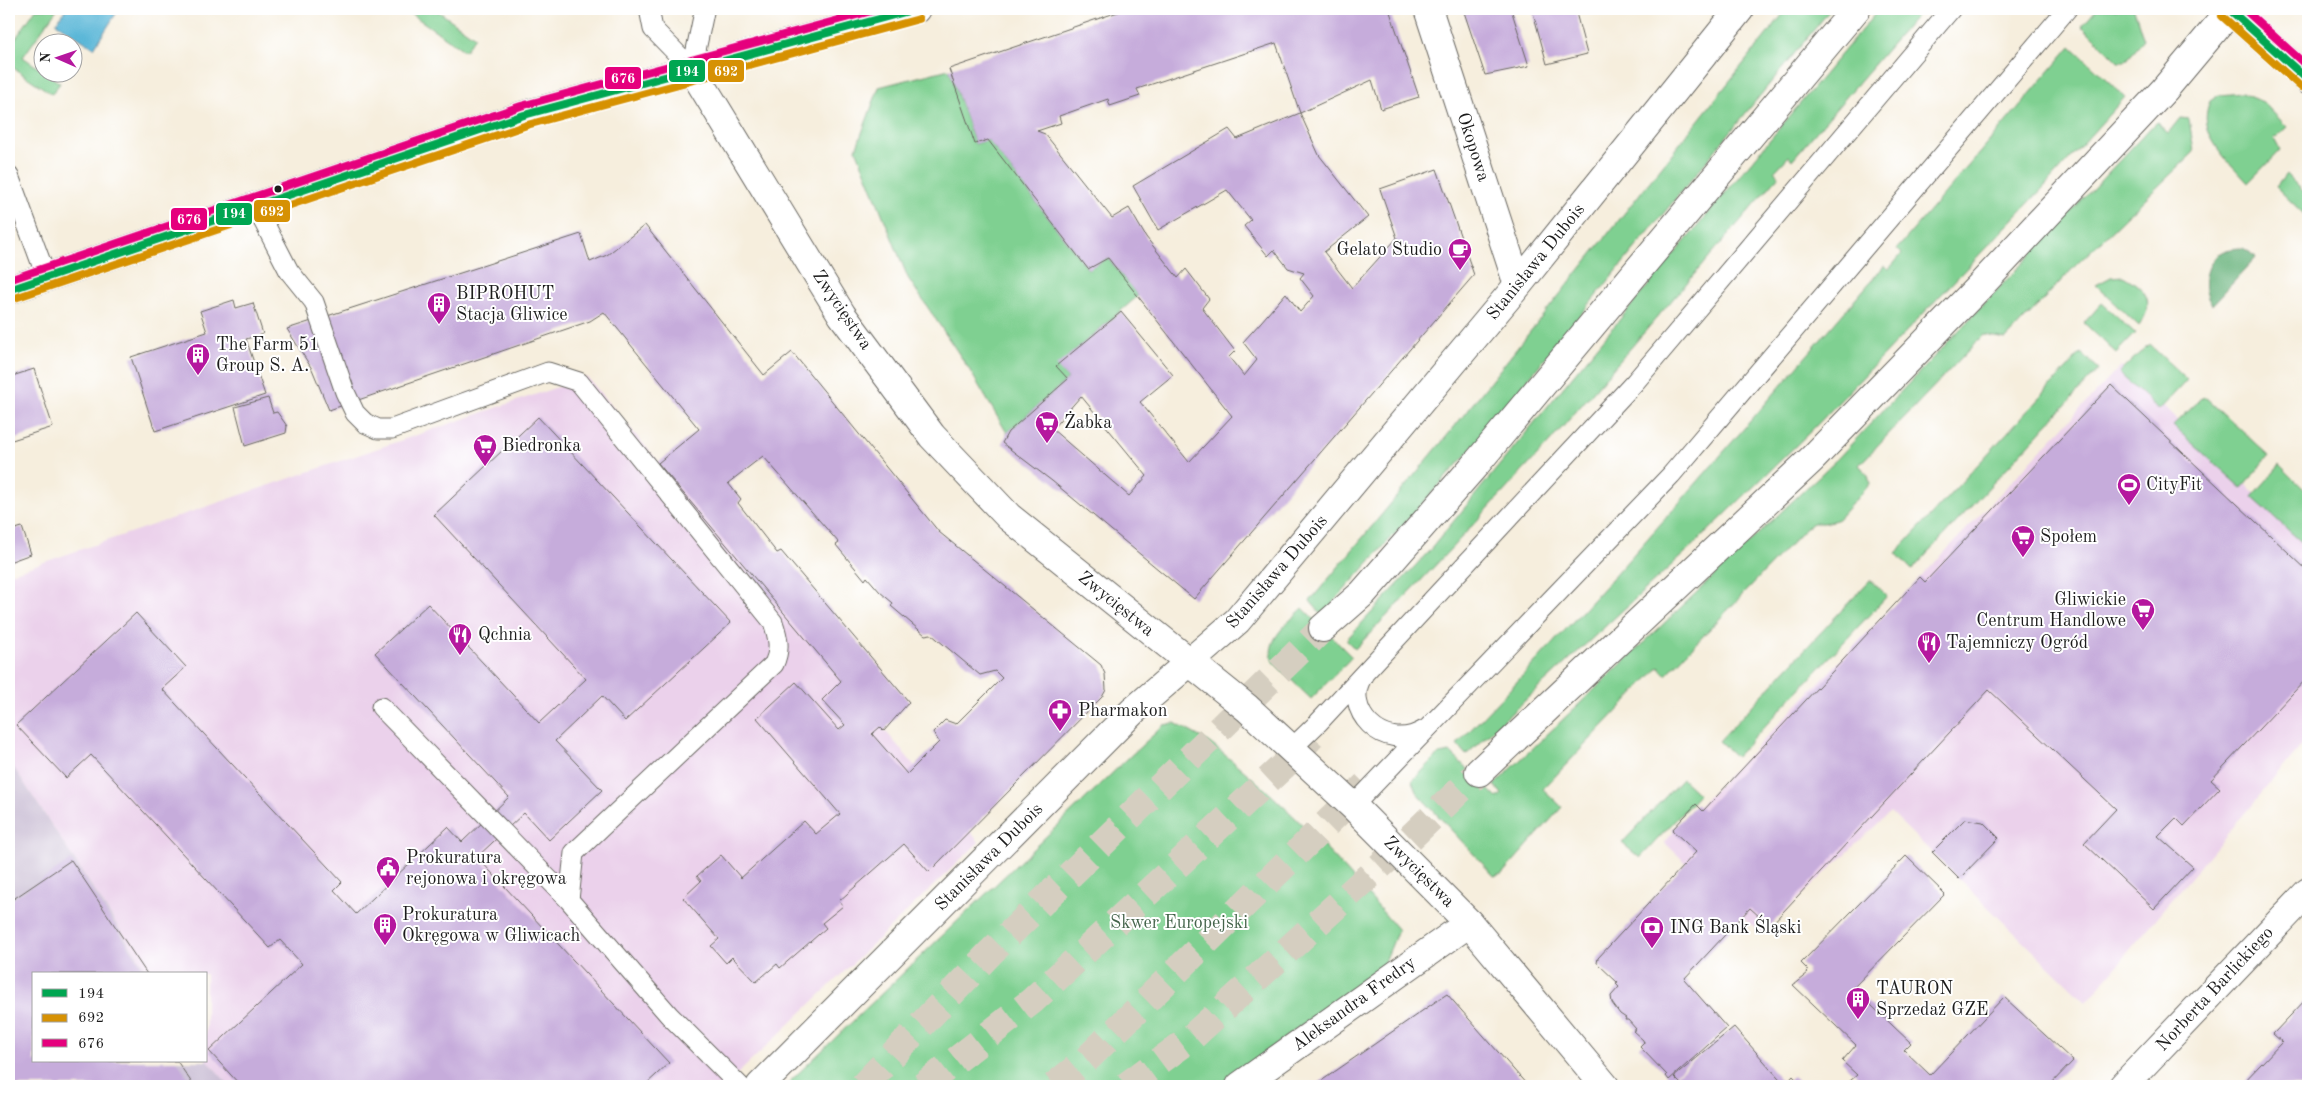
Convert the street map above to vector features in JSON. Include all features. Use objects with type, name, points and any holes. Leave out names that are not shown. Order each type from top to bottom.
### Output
[{"type":"street","points":[[9,290],[524,115],[916,9]]},
{"type":"street","name":"Okopowa","points":[[1428,9],[1518,285]]},
{"type":"street","name":"Stanisława Dubois","points":[[760,1086],[1133,711],[1237,621],[1518,285],[1740,9]]},
{"type":"street","points":[[1323,628],[1363,593],[1476,464],[1856,9]]},
{"type":"street","points":[[1479,772],[1812,458],[1978,288],[2157,97],[2231,9],[2306,72]]},
{"type":"street","name":"Zwycięstwa","points":[[692,69],[842,315],[932,436],[1008,517],[1246,708],[1353,806],[1469,923],[1605,1086]]},
{"type":"street","name":"Norberta Barlickiego","points":[[2124,1086],[2308,892]]},
{"type":"street","name":"Aleksandra Fredry","points":[[1240,1086],[1469,923]]},
{"type":"lane","points":[[649,9],[653,29],[692,69]]},
{"type":"lane","points":[[692,69],[704,12],[702,9]]},
{"type":"lane","points":[[1290,750],[1635,382],[1951,9]]},
{"type":"lane","points":[[1353,806],[1686,458],[2067,9]]},
{"type":"lane","points":[[9,176],[46,276]]},
{"type":"lane","points":[[255,205],[289,270],[314,302],[344,392],[355,413],[365,423],[378,429],[392,429],[548,372],[579,382],[773,622],[778,635],[779,652],[774,664],[574,853],[569,900]]},
{"type":"lane","points":[[1366,671],[1359,682],[1359,704],[1368,723],[1377,732],[1388,737],[1406,737],[1431,725]]},
{"type":"lane","points":[[381,707],[569,900],[669,1015],[740,1086]]},
{"type":"shaded area","points":[[2121,366],[2308,544],[2308,738],[2086,1002],[1890,812],[1761,934],[1664,842],[1924,574]]},
{"type":"shaded area","points":[[587,377],[979,842],[725,1086],[230,1086],[208,1061],[208,972],[148,972],[9,760],[9,574]]},
{"type":"shaded area","points":[[9,760],[148,972],[32,972],[32,1062],[208,1061],[230,1086],[9,1086]]},
{"type":"green space","points":[[36,9],[57,9],[41,32],[32,32],[32,44],[23,57],[32,63],[32,81],[9,65],[9,48]]},
{"type":"green space","points":[[404,9],[435,9],[475,37],[465,51]]},
{"type":"green space","points":[[1787,9],[1831,9],[1465,456],[1322,615],[1310,601],[1451,431]]},
{"type":"green space","points":[[1879,9],[1922,9],[1792,160],[1789,156],[1775,171],[1779,176],[1548,444],[1355,649],[1346,640],[1430,550]]},
{"type":"green space","points":[[2097,9],[2134,9],[2144,40],[2125,62],[2118,62],[2082,26]]},
{"type":"green space","points":[[2071,46],[2125,97],[2044,187],[1814,428],[1701,538],[1466,755],[1457,744],[1621,568],[1884,266],[1889,269],[1902,254],[1897,249]]},
{"type":"green space","points":[[949,69],[975,144],[988,140],[1088,269],[1108,258],[1138,296],[1057,366],[1068,379],[1007,433],[969,369],[908,278],[856,149],[879,87]]},
{"type":"green space","points":[[34,82],[59,82],[60,83],[52,94]]},
{"type":"green space","points":[[2242,93],[2263,102],[2287,127],[2274,139],[2280,150],[2248,183],[2216,146],[2207,124],[2210,101],[2219,95]]},
{"type":"green space","points":[[2180,118],[2189,119],[2194,152],[2077,264],[2006,339],[1983,335],[1859,465],[1868,475],[1870,484],[1837,520],[1813,523],[1803,531],[1666,675],[1659,667],[1543,789],[1562,807],[1502,874],[1494,876],[1416,792],[1412,781],[1439,754],[1450,752],[1497,798],[1502,794],[1494,785],[1839,457],[2156,122],[2168,133]]},
{"type":"green space","points":[[2286,174],[2308,196],[2308,218],[2276,187]]},
{"type":"green space","points":[[2243,248],[2257,257],[2212,305],[2205,285],[2210,264],[2222,252]]},
{"type":"green space","points":[[2123,276],[2143,291],[2148,303],[2147,310],[2139,326],[2096,285],[2111,277]]},
{"type":"green space","points":[[2102,303],[2135,333],[2116,353],[2084,323]]},
{"type":"green space","points":[[2149,344],[2187,380],[2159,410],[2119,373]]},
{"type":"green space","points":[[2081,353],[2099,369],[1912,570],[1896,553]]},
{"type":"green space","points":[[2204,396],[2269,456],[2242,488],[2173,426]]},
{"type":"green space","points":[[2280,465],[2308,493],[2308,548],[2252,497]]},
{"type":"green space","points":[[1870,580],[1887,596],[1736,757],[1719,741]]},
{"type":"green space","points":[[1303,608],[1352,657],[1311,699],[1273,662],[1271,654],[1272,646],[1279,632]]},
{"type":"green space","name":"Skwer Europejski","points":[[1175,723],[1211,744],[1237,764],[1286,808],[1377,905],[1398,930],[1384,964],[1220,1086],[785,1086],[1126,760],[1164,725]]},
{"type":"green space","points":[[1682,779],[1699,795],[1640,858],[1622,843]]},
{"type":"water","points":[[66,9],[119,9],[94,48],[82,40],[82,32],[70,32],[56,23]]},
{"type":"building","points":[[1127,9],[1389,9],[1419,97],[1381,109],[1372,80],[1300,113],[1319,155],[1368,217],[1324,252],[1352,288],[1397,238],[1380,189],[1437,169],[1474,275],[1194,599],[1052,481],[1002,443],[1008,432],[1068,379],[1056,366],[1121,312],[1173,375],[1140,402],[1189,462],[1232,416],[1108,258],[1088,269],[988,140],[975,144],[949,69]],"holes":[[[1276,43],[1300,113],[1237,139],[1229,129],[1133,186],[1158,230],[1227,190],[1251,220],[1244,226],[1268,256],[1274,250],[1288,268],[1304,273],[1300,278],[1314,296],[1300,312],[1286,293],[1243,342],[1257,360],[1244,376],[1229,357],[1235,351],[1202,308],[1209,299],[1186,269],[1178,278],[1146,237],[1129,208],[1112,218],[1045,134],[1037,131],[1061,123],[1059,116],[1108,99],[1110,106],[1140,96],[1137,89]],[[1081,396],[1147,476],[1129,496],[1052,429]]]},
{"type":"building","points":[[1463,9],[1511,9],[1529,66],[1485,75]]},
{"type":"building","points":[[1532,9],[1575,9],[1587,54],[1547,64]]},
{"type":"building","points":[[645,225],[764,375],[792,352],[939,532],[1101,665],[1105,674],[1106,690],[1102,697],[929,872],[904,844],[839,901],[843,906],[822,923],[826,928],[780,968],[777,964],[756,982],[732,957],[726,963],[711,946],[719,939],[683,898],[701,881],[697,876],[721,855],[741,878],[804,821],[816,834],[840,814],[757,718],[796,682],[839,730],[845,725],[822,700],[841,681],[658,463],[699,429],[604,312],[590,321],[329,410],[312,369],[287,329],[581,234],[590,262],[607,255]],"holes":[[[763,456],[839,543],[836,545],[865,580],[867,577],[893,603],[891,606],[925,635],[931,634],[980,675],[995,671],[1002,678],[956,724],[945,720],[933,732],[939,742],[907,774],[872,734],[880,727],[884,731],[909,702],[781,551],[777,553],[738,503],[741,499],[728,483]]]},
{"type":"building","name":"The Farm 51 Group S. A.","points":[[234,300],[236,308],[253,303],[263,334],[246,339],[265,395],[155,431],[131,357],[207,332],[200,311]]},
{"type":"building","points":[[34,369],[53,427],[9,441],[9,377]]},
{"type":"building","points":[[2111,385],[2308,571],[2308,677],[2211,780],[2220,788],[2184,826],[2176,818],[2158,836],[2193,867],[2154,909],[2084,843],[2116,809],[1989,690],[1770,926],[1750,908],[1684,979],[1727,1028],[1669,1080],[1667,1075],[1640,1047],[1644,1043],[1633,1031],[1636,1029],[1628,1020],[1625,1020],[1626,1018],[1620,1014],[1612,1003],[1611,996],[1619,987],[1616,984],[1618,983],[1597,963],[1598,958],[1696,852],[1672,830],[1696,804],[1703,811],[1920,577],[1925,582]]},
{"type":"building","points":[[268,398],[273,413],[277,412],[287,426],[286,433],[245,446],[235,407]]},
{"type":"building","points":[[538,417],[731,623],[625,721],[602,696],[555,741],[602,790],[549,840],[524,813],[477,857],[669,1063],[644,1086],[241,1086],[209,1051],[302,964],[280,940],[270,948],[91,755],[66,778],[16,725],[136,613],[186,667],[162,689],[342,882],[334,890],[356,914],[448,827],[462,842],[509,797],[375,653],[428,604],[539,723],[586,679],[434,515]]},
{"type":"building","points":[[22,527],[31,554],[9,562],[9,531]]},
{"type":"building","points":[[1965,819],[1983,822],[1999,838],[1959,879],[1932,852]]},
{"type":"building","name":"TAURON Sprzedaż GZE","points":[[1906,856],[1945,894],[1853,988],[1911,1043],[1904,1050],[1930,1075],[2004,997],[2073,1061],[2049,1086],[1844,1086],[1857,1075],[1842,1061],[1856,1045],[1793,985],[1808,973],[1806,971],[1808,970],[1801,963]]},
{"type":"building","points":[[71,860],[146,972],[32,972],[32,1062],[178,1062],[194,1086],[9,1086],[9,902]]},
{"type":"building","points":[[1447,994],[1528,1086],[1314,1086],[1435,1002]]},
{"type":"building","points":[[2308,997],[2308,1086],[2240,1086],[2282,1042],[2273,1034]]},
{"type":"building","points":[[1734,1027],[1785,1085],[1793,1076],[1802,1086],[1683,1086],[1674,1077]]},
{"type":"tunnel","points":[[863,1086],[990,953],[1323,628]]},
{"type":"tunnel","points":[[923,1086],[1032,1001],[1295,755],[1312,736]]},
{"type":"tunnel","points":[[1126,1086],[1191,1038],[1391,856],[1479,772]]},
{"type":"tunnel","points":[[1054,1086],[1087,1059],[1366,785]]},
{"type":"transit line","name":"676","points":[[9,280],[521,106],[879,9]]},
{"type":"transit line","name":"194","points":[[9,290],[524,115],[916,9]]},
{"type":"transit line","name":"194","points":[[2229,9],[2308,80]]},
{"type":"transit line","name":"676","points":[[2244,9],[2308,67]]},
{"type":"transit line","name":"692","points":[[2222,16],[2301,87]]},
{"type":"transit line","name":"692","points":[[12,299],[527,125],[919,19]]},
{"type":"place","name":"Gelato Studio","points":[[1460,271]]},
{"type":"place","name":"BIPROHUT Stacja Gliwice","points":[[439,325]]},
{"type":"place","name":"The Farm 51 Group S. A.","points":[[198,376]]},
{"type":"place","name":"Żabka","points":[[1047,444]]},
{"type":"place","name":"Biedronka","points":[[485,467]]},
{"type":"place","name":"CityFit","points":[[2129,506]]},
{"type":"place","name":"Społem","points":[[2023,558]]},
{"type":"place","name":"Gliwickie Centrum Handlowe","points":[[2143,631]]},
{"type":"place","name":"Qchnia","points":[[460,656]]},
{"type":"place","name":"Tajemniczy Ogród","points":[[1929,664]]},
{"type":"place","name":"Pharmakon","points":[[1060,732]]},
{"type":"place","name":"Prokuratura rejonowa i okręgowa","points":[[388,889]]},
{"type":"place","name":"Prokuratura Okręgowa w Gliwicach","points":[[385,946]]},
{"type":"place","name":"ING Bank Śląski","points":[[1652,949]]},
{"type":"place","name":"TAURON Sprzedaż GZE","points":[[1858,1020]]}]
